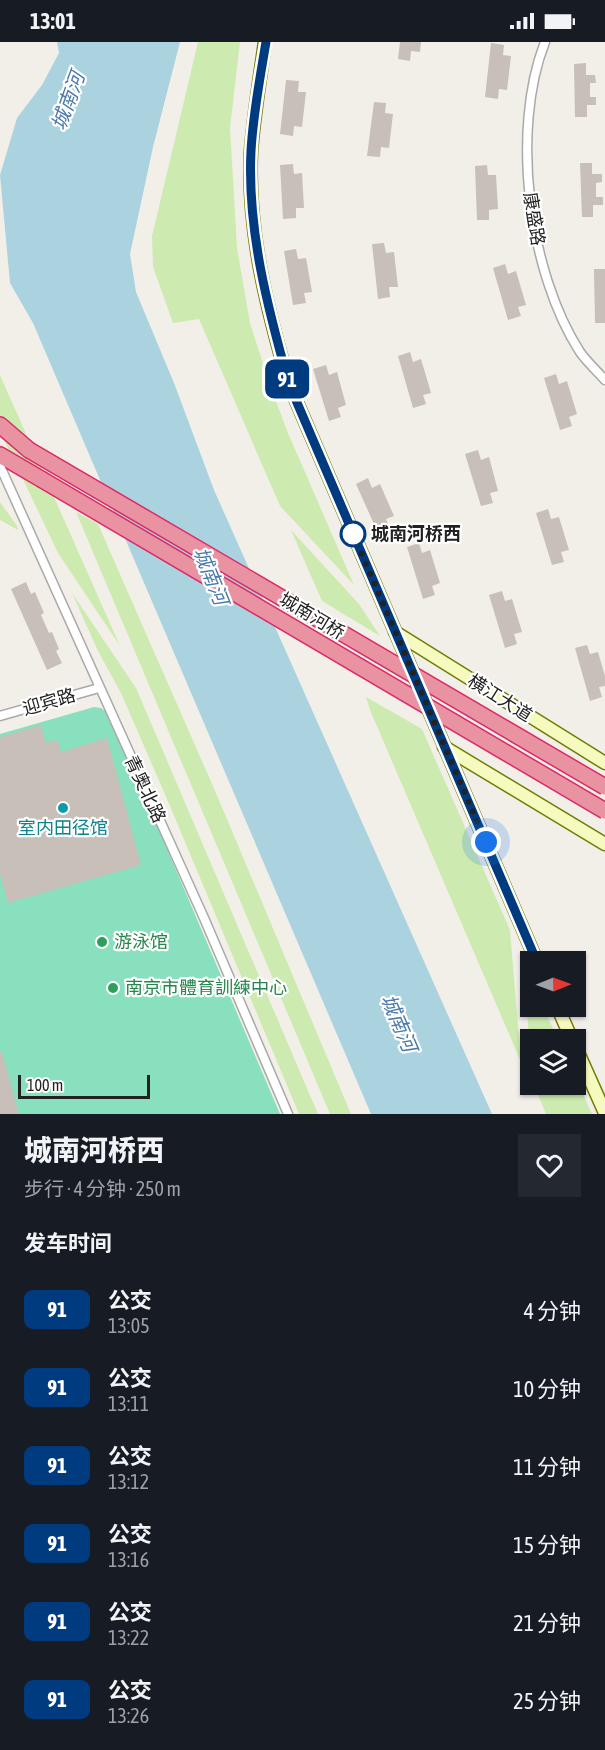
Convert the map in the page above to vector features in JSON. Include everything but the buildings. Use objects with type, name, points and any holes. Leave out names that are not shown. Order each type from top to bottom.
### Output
[{"type":"highway","points":[[0,425],[29,450]]},
{"type":"highway","name":"城南河桥","points":[[0,433],[605,787]]},
{"type":"highway","name":"城南河桥","points":[[0,455],[605,812]]},
{"type":"highway","points":[[0,461],[41,479]]},
{"type":"street","points":[[266,42],[251,152],[256,242],[263,286],[289,384],[532,951]]},
{"type":"street","name":"康盛路","points":[[545,42],[539,57],[529,112],[527,171],[534,231],[549,289],[581,353],[605,380]]},
{"type":"street","name":"青奥北路","points":[[0,466],[204,918],[288,1114]]},
{"type":"street","name":"横江大道","points":[[395,632],[603,758]]},
{"type":"street","name":"迎宾路","points":[[0,716],[99,688]]},
{"type":"street","points":[[444,747],[605,844]]},
{"type":"street","points":[[586,1070],[605,1113]]},
{"type":"green space","points":[[198,42],[240,42],[230,128],[237,248],[250,323],[288,433],[354,585],[280,506],[199,319],[173,323],[153,267],[152,236]]},
{"type":"green space","points":[[0,375],[120,646],[58,553],[0,431]]},
{"type":"green space","points":[[0,502],[17,526],[18,530],[0,520]]},
{"type":"green space","points":[[76,512],[98,524],[216,793],[351,1114],[330,1114]]},
{"type":"green space","points":[[291,530],[359,604],[380,636],[322,601]]},
{"type":"green space","points":[[72,593],[136,688],[318,1114],[299,1114],[121,693],[98,651]]},
{"type":"green space","points":[[366,697],[422,729],[510,930],[520,1060]]},
{"type":"green space","name":"南京市體育訓練中心","points":[[94,707],[101,708],[110,715],[280,1114],[0,1114],[0,734]]},
{"type":"green space","points":[[527,1017],[548,1017],[553,1029],[528,1029]]},
{"type":"green space","points":[[538,1095],[584,1095],[592,1114],[546,1114]]},
{"type":"water","name":"城南河","points":[[57,42],[180,42],[153,147],[130,254],[136,292],[174,383],[214,490],[492,1114],[371,1114],[33,323],[10,283],[0,175],[17,118],[42,85],[59,53]]},
{"type":"bus line","name":"91","points":[[266,42],[251,152],[253,202],[263,286],[289,384],[532,951]]},
{"type":"place","name":"城南河桥西","points":[[353,534]]},
{"type":"place","name":"室内田径馆","points":[[63,808]]},
{"type":"place","name":"游泳馆","points":[[102,942]]},
{"type":"place","name":"南京市體育訓練中心","points":[[113,988]]},
{"type":"route","points":[[353,534],[486,842]]}]
